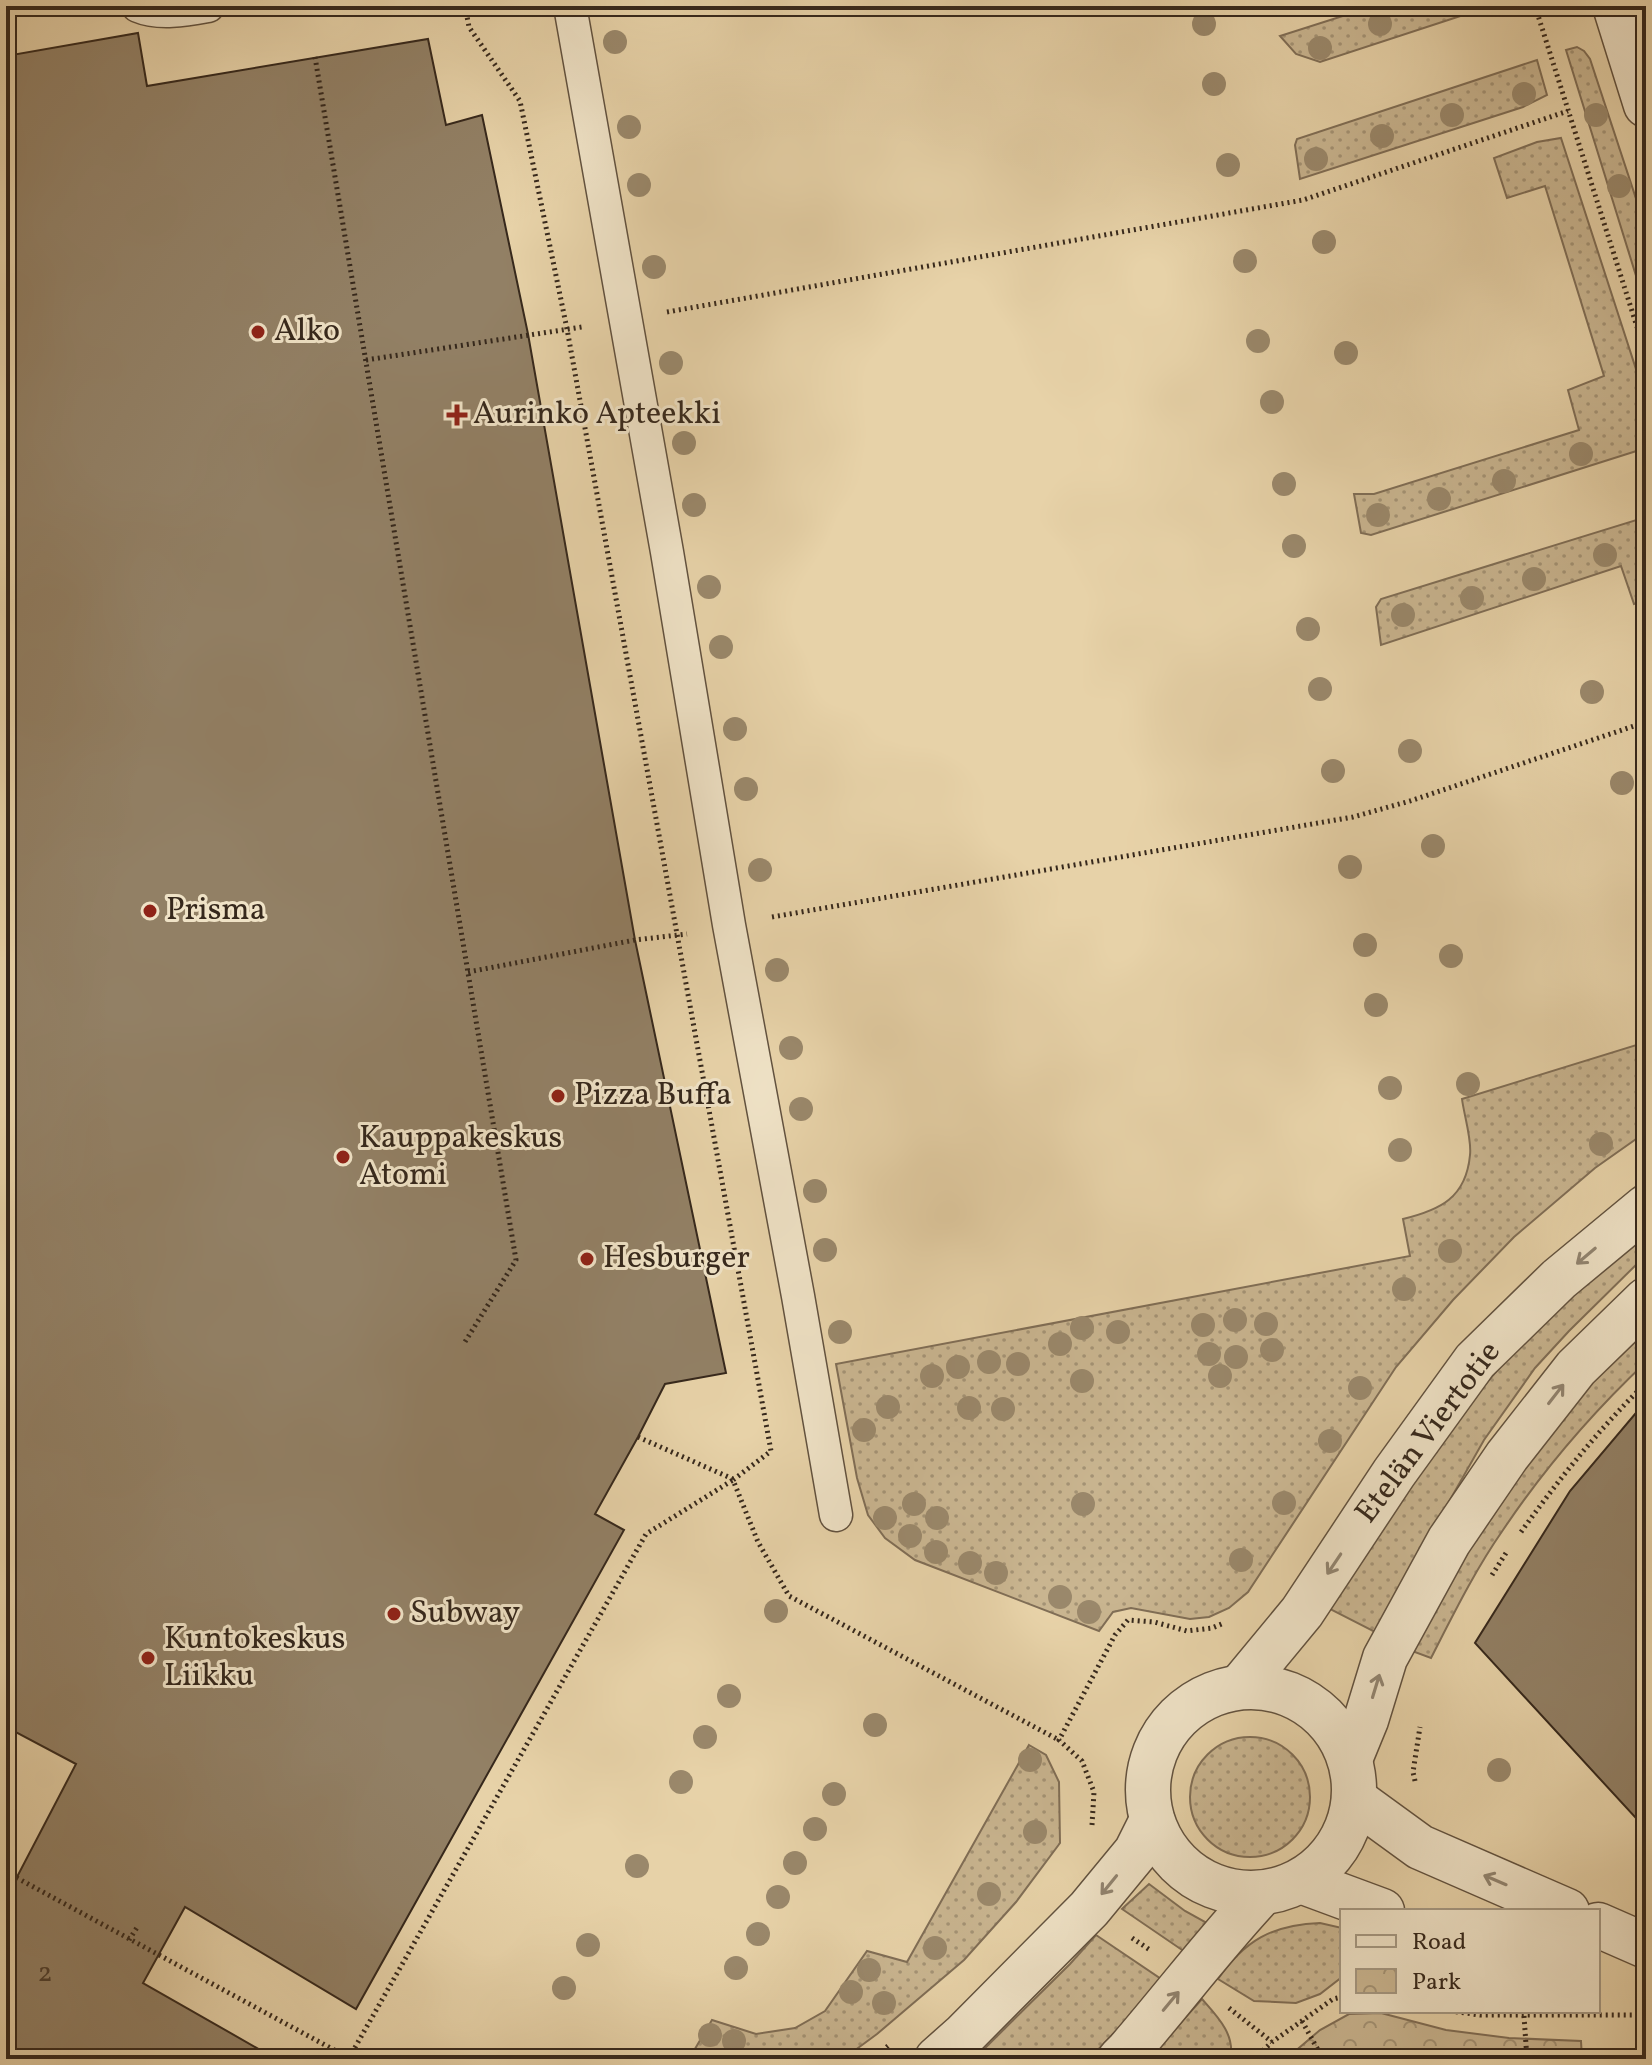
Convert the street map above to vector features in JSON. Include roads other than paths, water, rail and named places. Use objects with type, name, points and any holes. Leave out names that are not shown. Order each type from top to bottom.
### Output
[{"type":"street","points":[[1615,6],[1646,105]]},
{"type":"street","name":"Etelän Viertotie","points":[[1240,1687],[1302,1612],[1394,1473],[1475,1361],[1559,1279],[1646,1207]]},
{"type":"street","points":[[1120,2059],[1191,1978],[1227,1930],[1281,1887],[1317,1870],[1343,1838],[1350,1819],[1352,1779],[1385,1658],[1449,1541],[1507,1456],[1576,1368],[1646,1300]]},
{"type":"street","points":[[1374,1909],[1281,1887],[1242,1893],[1221,1889],[1203,1882],[1171,1856],[1152,1820],[1148,1780],[1159,1741],[1177,1718],[1201,1699],[1240,1687],[1280,1690],[1299,1698],[1331,1724],[1342,1741],[1352,1779],[1420,1847],[1562,1909]]},
{"type":"street","points":[[937,2059],[1089,1909],[1136,1852],[1152,1820]]},
{"type":"street","points":[[1600,1926],[1646,1949]]},
{"type":"street","points":[[1600,1954],[1646,1949]]},
{"type":"lane","points":[[138,6],[149,11],[208,6]]},
{"type":"lane","points":[[570,6],[667,552],[729,925],[836,1515]]},
{"type":"place","name":"Alko","points":[[258,332]]},
{"type":"place","name":"Aurinko Apteekki","points":[[457,415]]},
{"type":"place","name":"Prisma","points":[[150,911]]},
{"type":"place","name":"Pizza Buffa","points":[[558,1096]]},
{"type":"place","name":"Kauppakeskus Atomi","points":[[343,1157]]},
{"type":"place","name":"Hesburger","points":[[587,1259]]},
{"type":"place","name":"Subway","points":[[394,1614]]},
{"type":"place","name":"Kuntokeskus Liikku","points":[[148,1658]]}]
